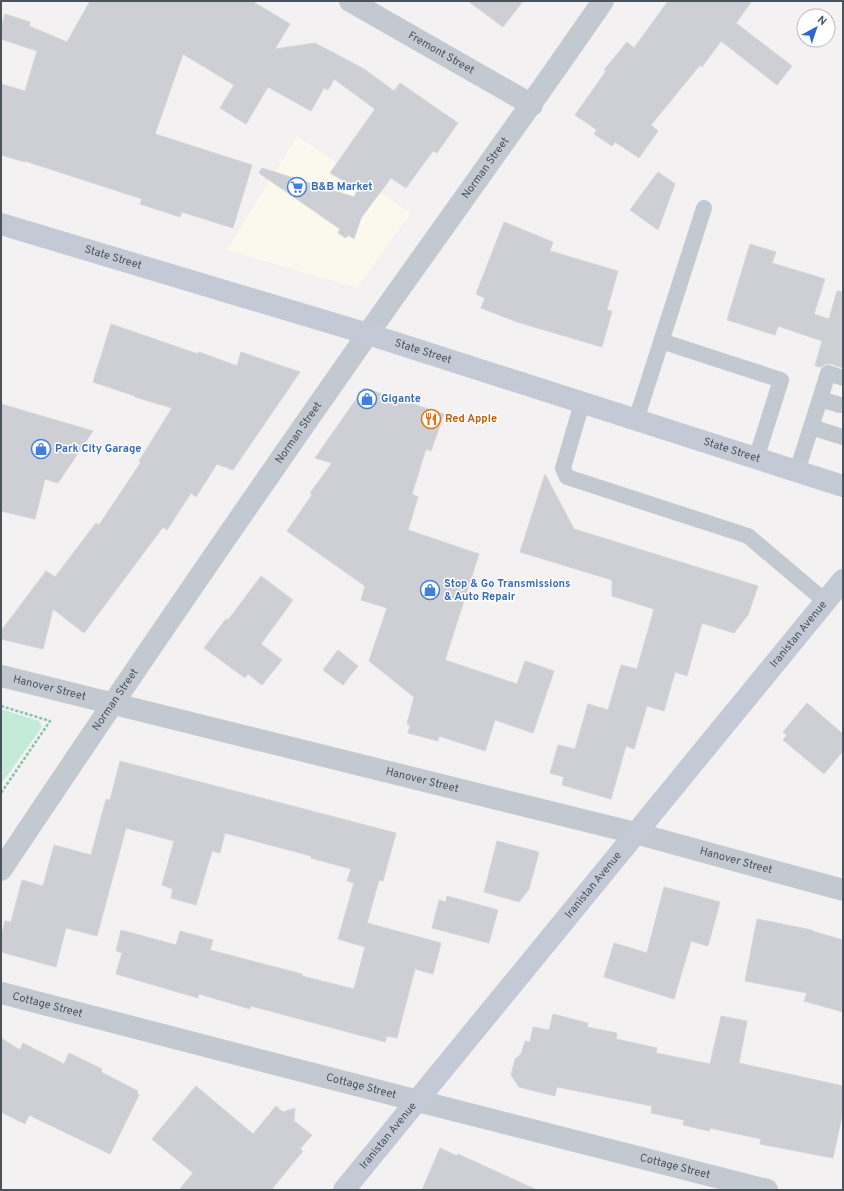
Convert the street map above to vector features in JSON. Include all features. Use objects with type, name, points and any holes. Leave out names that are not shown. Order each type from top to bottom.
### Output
[{"type":"main road","name":"State Street","points":[[1,224],[368,334],[843,486]]},
{"type":"main road","name":"Iranistan Avenue","points":[[344,1190],[843,580]]},
{"type":"street","name":"Fremont Street","points":[[350,1],[532,105]]},
{"type":"street","name":"Norman Street","points":[[1,870],[112,703],[368,334],[532,105],[603,1]]},
{"type":"street","name":"Hanover Street","points":[[1,676],[634,834],[843,890]]},
{"type":"street","name":"Cottage Street","points":[[1,993],[767,1190]]},
{"type":"lane","points":[[636,420],[704,208]]},
{"type":"lane","points":[[661,341],[781,380],[756,459]]},
{"type":"lane","points":[[797,471],[828,373],[843,378]]},
{"type":"lane","points":[[820,399],[840,405]]},
{"type":"lane","points":[[582,403],[563,468],[567,477],[748,536],[825,601]]},
{"type":"lane","points":[[811,426],[843,437]]},
{"type":"path","points":[[1,706],[50,721],[1,793]]},
{"type":"shaded area","points":[[297,136],[411,213],[357,288],[227,250]]},
{"type":"green space","points":[[1,709],[39,721],[42,727],[1,784]]},
{"type":"building","points":[[90,1],[252,1],[290,24],[275,49],[315,43],[364,69],[394,91],[400,83],[458,123],[437,153],[433,151],[406,188],[391,178],[361,218],[354,239],[348,235],[346,238],[338,233],[340,229],[259,173],[262,168],[354,197],[358,189],[330,173],[375,109],[334,79],[328,90],[324,88],[311,111],[268,87],[246,124],[220,108],[234,85],[183,54],[155,134],[252,165],[233,228],[182,212],[180,217],[140,204],[142,199],[25,161],[1,155],[1,84],[25,91],[37,51],[1,39],[1,28],[5,14],[30,22],[29,26],[67,42]]},
{"type":"building","points":[[468,1],[523,1],[503,27]]},
{"type":"building","points":[[668,1],[752,1],[736,23],[792,66],[777,85],[721,41],[702,67],[700,65],[651,125],[658,131],[639,158],[615,142],[612,146],[594,134],[597,130],[575,115],[606,71],[604,70],[627,42],[634,48]]},
{"type":"building","points":[[658,172],[675,184],[658,230],[630,210]]},
{"type":"building","points":[[504,222],[553,242],[550,251],[618,271],[607,310],[612,311],[602,347],[517,322],[481,308],[485,298],[476,294]]},
{"type":"building","points":[[750,244],[776,252],[772,263],[825,279],[814,314],[829,319],[837,291],[843,292],[843,368],[831,364],[826,364],[821,367],[815,366],[822,341],[778,326],[775,335],[727,320]]},
{"type":"building","points":[[111,324],[198,354],[199,352],[237,366],[241,352],[300,372],[233,470],[217,464],[196,497],[191,493],[167,530],[163,527],[84,633],[53,609],[43,649],[1,639],[1,631],[46,571],[55,577],[96,523],[99,525],[141,462],[139,461],[172,408],[93,382]]},
{"type":"building","points":[[364,388],[444,414],[431,451],[426,449],[412,494],[418,497],[408,530],[479,554],[445,660],[517,684],[525,661],[554,671],[533,733],[495,720],[485,751],[439,736],[438,741],[408,733],[410,725],[407,724],[414,697],[369,661],[387,608],[361,600],[365,586],[287,531],[312,495],[310,493],[332,463],[315,458]]},
{"type":"building","name":"Park City Garage","points":[[1,404],[93,431],[58,483],[45,479],[35,519],[1,511]]},
{"type":"building","points":[[545,474],[574,529],[758,586],[748,615],[734,633],[702,623],[687,676],[675,672],[664,711],[647,706],[634,749],[626,746],[611,799],[562,785],[564,777],[550,773],[558,745],[575,749],[588,704],[608,710],[621,665],[637,669],[654,609],[612,596],[612,580],[520,552]]},
{"type":"building","points":[[261,576],[293,600],[261,644],[282,660],[262,685],[248,674],[245,678],[204,648],[226,619],[228,620]]},
{"type":"building","points":[[338,650],[358,666],[343,685],[323,670]]},
{"type":"building","points":[[807,703],[843,734],[843,751],[824,774],[783,740],[787,735],[783,732]]},
{"type":"building","points":[[120,761],[396,833],[383,881],[379,880],[367,923],[441,943],[433,974],[415,969],[397,1038],[387,1036],[385,1042],[251,1006],[250,1009],[199,994],[198,998],[116,974],[122,953],[116,951],[121,930],[176,945],[180,931],[213,940],[210,950],[354,989],[365,947],[338,939],[354,883],[347,881],[351,869],[311,858],[311,856],[225,833],[220,853],[212,851],[196,905],[171,898],[173,889],[162,885],[174,841],[126,828],[97,936],[66,928],[56,967],[1,952],[1,937],[5,921],[11,922],[22,880],[43,886],[54,845],[91,855],[106,799],[110,800]]},
{"type":"building","points":[[497,841],[539,852],[529,889],[519,902],[484,892]]},
{"type":"building","points":[[664,887],[720,902],[708,946],[691,941],[674,999],[604,977],[614,943],[647,953]]},
{"type":"building","points":[[447,896],[498,910],[489,943],[432,928],[439,900],[446,902]]},
{"type":"building","points":[[757,919],[812,930],[843,940],[843,1012],[804,1001],[807,993],[745,981]]},
{"type":"building","points":[[553,1014],[588,1023],[587,1027],[617,1033],[616,1039],[657,1048],[656,1053],[710,1064],[721,1016],[747,1021],[739,1063],[843,1086],[843,1111],[833,1158],[760,1144],[761,1139],[710,1128],[709,1131],[683,1125],[684,1120],[651,1113],[652,1106],[557,1087],[555,1096],[519,1087],[511,1075],[515,1059],[521,1054],[525,1041],[530,1042],[533,1027],[549,1030]]},
{"type":"building","points":[[1,1038],[20,1050],[23,1043],[64,1064],[69,1053],[102,1069],[101,1072],[138,1091],[137,1094],[139,1095],[110,1154],[29,1115],[25,1124],[1,1112]]},
{"type":"building","points":[[196,1086],[253,1134],[276,1106],[283,1112],[295,1108],[294,1121],[312,1135],[300,1149],[303,1151],[271,1190],[179,1190],[193,1173],[152,1139]]},
{"type":"building","points":[[440,1148],[457,1156],[458,1154],[537,1190],[422,1190]]},
{"type":"place","name":"B&B Market","points":[[297,187]]},
{"type":"place","name":"Gigante","points":[[367,399]]},
{"type":"place","name":"Red Apple","points":[[431,419]]},
{"type":"place","name":"Park City Garage","points":[[41,449]]},
{"type":"place","name":"Stop & Go Transmissions & Auto Repair","points":[[430,590]]}]
